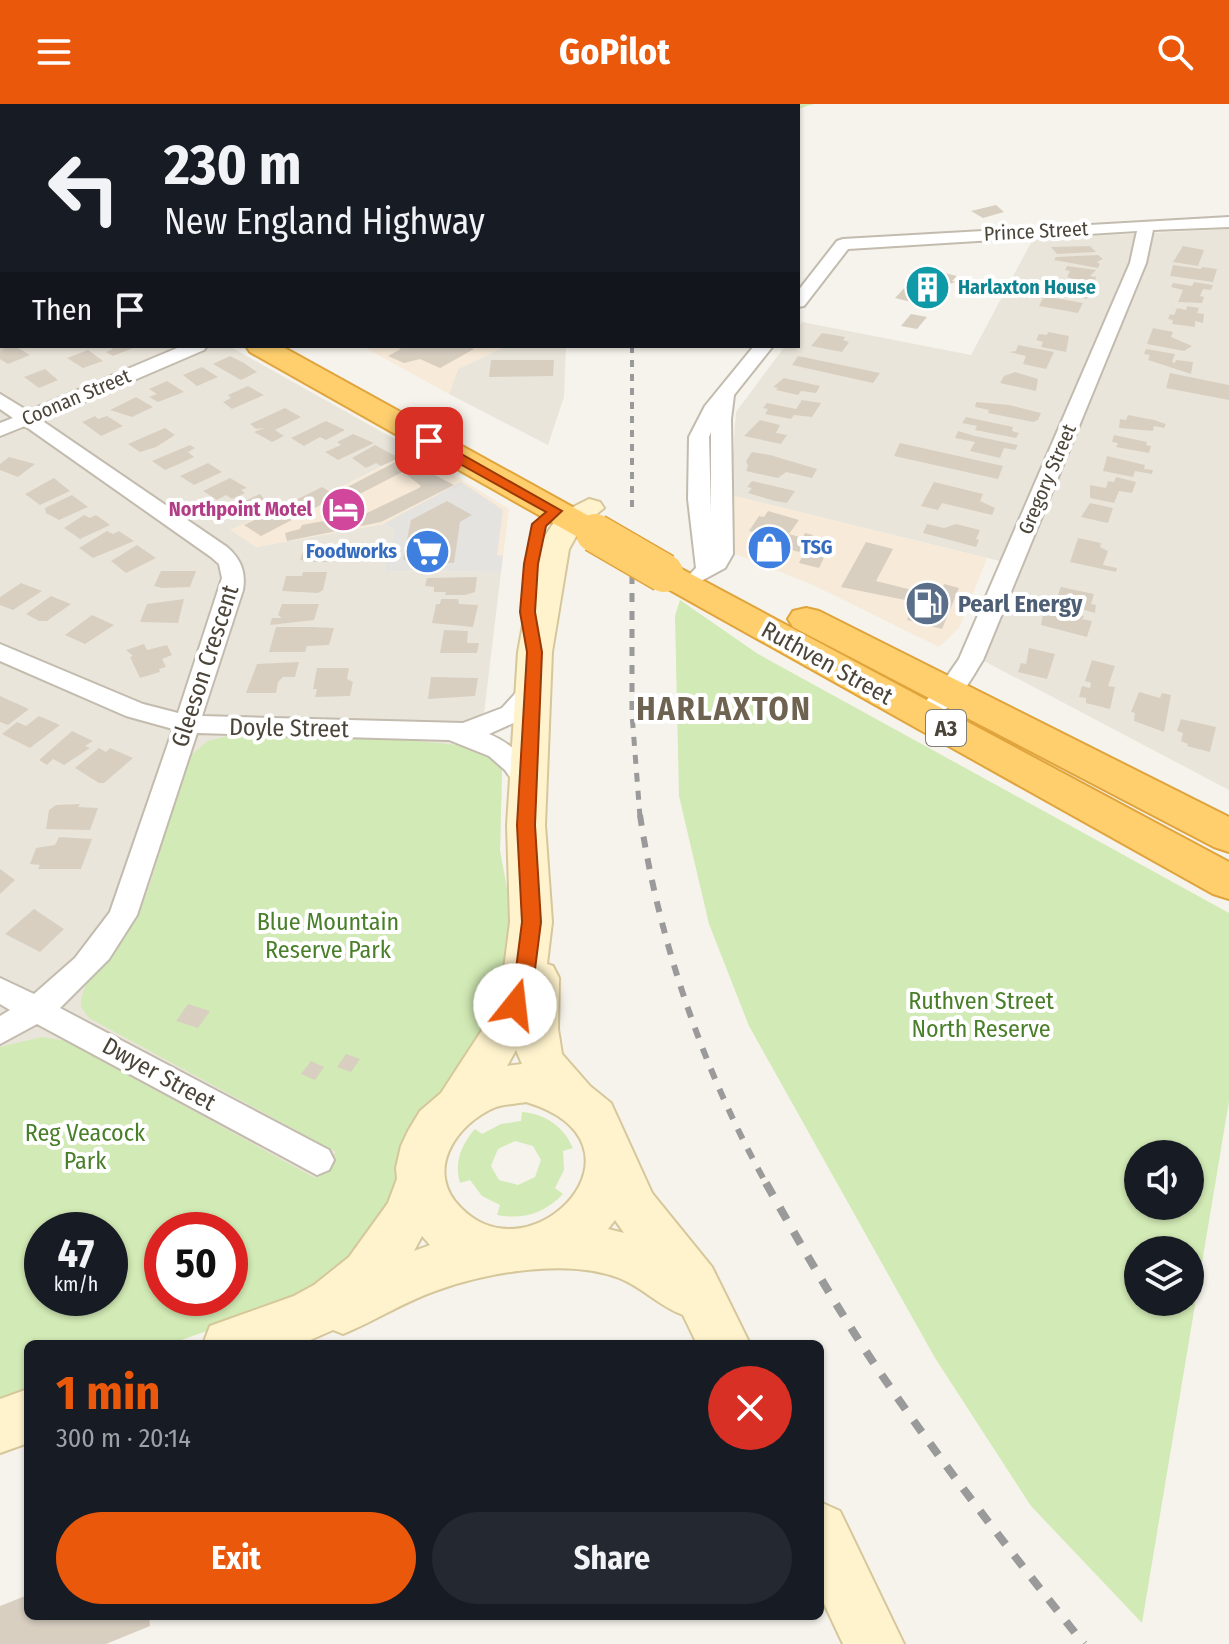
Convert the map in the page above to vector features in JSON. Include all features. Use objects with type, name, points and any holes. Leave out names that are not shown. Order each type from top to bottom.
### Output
[{"type":"highway","name":"A3","points":[[264,348],[580,514]]},
{"type":"highway","name":"A3","points":[[300,348],[580,514]]},
{"type":"highway","name":"Ruthven Street","points":[[580,514],[937,703],[1229,836]]},
{"type":"highway","name":"Ruthven Street","points":[[937,703],[1229,882]]},
{"type":"main road","points":[[580,514],[553,549],[535,652],[527,782],[531,922],[538,962],[534,1021],[537,1048],[549,1072],[594,1115],[634,1208],[694,1284],[720,1336]]},
{"type":"main road","points":[[531,922],[524,977],[491,1057],[459,1102],[432,1131],[422,1159],[422,1177],[429,1205],[447,1228],[474,1244],[598,1248],[643,1263],[683,1290],[720,1336]]},
{"type":"main road","points":[[459,1102],[486,1089],[516,1083],[545,1086],[573,1097]]},
{"type":"main road","points":[[240,1340],[311,1315],[350,1307],[431,1268],[528,1248],[578,1228],[599,1204],[609,1177],[610,1149]]},
{"type":"main road","points":[[311,1315],[336,1299],[377,1262],[406,1220],[422,1177]]},
{"type":"main road","points":[[0,1426],[24,1417]]},
{"type":"main road","points":[[824,1539],[874,1644]]},
{"type":"street","name":"Prince Street","points":[[800,299],[843,244],[1229,222]]},
{"type":"street","name":"Gregory Street","points":[[937,703],[971,660],[1138,263],[1146,227]]},
{"type":"street","name":"Coonan Street","points":[[0,430],[193,348]]},
{"type":"street","points":[[680,569],[722,554],[721,419],[727,393],[762,348]]},
{"type":"street","name":"Gleeson Crescent","points":[[0,400],[229,561],[234,574],[232,590],[123,915],[88,964],[37,1010],[0,1031]]},
{"type":"street","name":"Doyle Street","points":[[0,652],[135,710],[187,724],[449,732],[498,722],[519,708],[532,691]]},
{"type":"street","name":"Doyle Street","points":[[449,732],[478,739],[501,750],[512,759],[527,782]]},
{"type":"street","name":"Dwyer Street","points":[[0,990],[317,1160]]},
{"type":"shaded area","points":[[1229,229],[1229,790],[984,661],[1020,566],[730,495],[736,412],[784,348],[800,348],[802,322],[971,355],[1033,239]]},
{"type":"shaded area","points":[[0,348],[233,348],[414,450],[331,492],[256,547],[383,524],[395,529],[384,571],[501,572],[480,747],[502,767],[500,851],[511,910],[407,1169],[248,1286],[248,1212],[144,1212],[144,1316],[208,1316],[175,1340],[24,1340],[24,1353],[0,1405]]},
{"type":"shaded area","points":[[366,348],[502,348],[458,369],[449,394]]},
{"type":"shaded area","points":[[502,348],[566,348],[564,397],[548,445],[449,394],[458,369]]},
{"type":"shaded area","points":[[414,450],[509,509],[501,572],[384,571],[395,529],[383,524],[256,547],[230,530],[322,487],[332,492]]},
{"type":"shaded area","points":[[461,482],[503,510],[497,555],[503,556],[501,572],[384,571],[395,529],[383,524]]},
{"type":"shaded area","points":[[730,495],[987,558],[959,628],[939,647],[813,585],[730,552]]},
{"type":"green space","name":"Ruthven Street North Reserve","points":[[680,600],[758,654],[1229,913],[1229,1101],[1204,1251],[1204,1236],[1124,1236],[1124,1316],[1193,1316],[1142,1623],[1031,1506],[935,1358],[749,1026],[709,924],[679,796],[675,616]]},
{"type":"green space","name":"Blue Mountain Reserve Park","points":[[235,734],[377,737],[485,749],[502,767],[500,851],[511,910],[509,978],[389,1235],[291,1301],[181,1340],[24,1340],[24,1396],[0,1405],[0,1047],[42,1037],[66,1041],[315,1178],[336,1152],[89,1018],[81,1007],[86,986],[126,934],[142,905],[191,755],[208,741]]},
{"type":"green space","points":[[522,1112],[539,1116],[565,1134],[573,1148],[563,1151],[564,1170],[555,1188],[563,1194],[533,1214],[497,1215],[500,1205],[482,1196],[470,1180],[460,1183],[460,1154],[475,1129],[482,1134],[501,1124],[521,1121]],"holes":[[[515,1141],[533,1146],[541,1160],[535,1177],[518,1185],[499,1180],[491,1166],[498,1149]]]},
{"type":"building","points":[[996,205],[1004,212],[983,218],[971,211]]},
{"type":"building","points":[[1090,246],[1096,252],[1057,254],[1051,247]]},
{"type":"building","points":[[1183,246],[1204,250],[1198,266],[1173,262]]},
{"type":"building","points":[[1098,255],[1103,259],[1097,262],[1100,264],[1098,268],[1054,260],[1056,257]]},
{"type":"building","points":[[1173,265],[1217,269],[1213,282],[1170,276]]},
{"type":"building","points":[[1067,266],[1096,270],[1090,276],[1096,277],[1094,285],[1067,277],[1070,271],[1065,270]]},
{"type":"building","name":"Harlaxton House","points":[[923,268],[957,276],[952,281],[956,282],[947,286],[950,287],[937,301],[925,298],[919,304],[895,298]]},
{"type":"building","points":[[1065,282],[1088,286],[1084,293],[1089,294],[1087,299],[1054,292],[1057,286],[1063,287]]},
{"type":"building","points":[[1194,282],[1213,285],[1211,290],[1203,289],[1200,296],[1204,297],[1202,303],[1178,302],[1183,290],[1171,287],[1173,283],[1192,286]]},
{"type":"building","points":[[1044,296],[1083,303],[1078,313],[1039,306]]},
{"type":"building","points":[[1187,306],[1199,308],[1197,313],[1204,314],[1203,323],[1195,321],[1195,327],[1172,324],[1173,320],[1168,319],[1170,314],[1174,315],[1177,308],[1186,310]]},
{"type":"building","points":[[911,314],[927,317],[917,329],[901,326]]},
{"type":"building","points":[[1153,328],[1173,332],[1171,337],[1192,346],[1184,351],[1147,344]]},
{"type":"building","points":[[1048,332],[1069,336],[1066,352],[1041,347],[1043,342],[1036,340],[1039,334],[1047,335]]},
{"type":"building","points":[[822,333],[845,337],[843,340],[849,342],[842,352],[811,346]]},
{"type":"building","points":[[1018,345],[1054,352],[1046,369],[1023,364],[1026,356],[1009,352],[1016,351]]},
{"type":"building","points":[[0,348],[18,348],[30,355],[8,364],[0,359]]},
{"type":"building","points":[[133,348],[113,356],[106,352]]},
{"type":"building","points":[[399,348],[474,349],[440,368],[420,359],[404,363],[388,356],[401,349]]},
{"type":"building","points":[[1146,349],[1175,354],[1172,362],[1175,363],[1176,360],[1193,362],[1191,374],[1148,360],[1150,355],[1144,354]]},
{"type":"building","points":[[88,350],[103,361],[83,368],[67,358]]},
{"type":"building","points":[[230,356],[257,372],[241,380],[213,364]]},
{"type":"building","points":[[798,356],[880,373],[873,383],[792,365]]},
{"type":"building","points":[[491,360],[554,360],[553,376],[489,377]]},
{"type":"building","points":[[202,367],[218,377],[197,386],[183,375]]},
{"type":"building","points":[[45,369],[58,380],[39,388],[24,377]]},
{"type":"building","points":[[1015,372],[1038,379],[1036,391],[1000,383],[1004,376]]},
{"type":"building","points":[[1170,373],[1229,385],[1229,400],[1166,388]]},
{"type":"building","points":[[784,378],[820,386],[816,393],[801,391],[798,395],[776,390],[778,388],[773,387]]},
{"type":"building","points":[[167,381],[184,392],[158,402],[149,397],[157,394],[149,389]]},
{"type":"building","points":[[248,386],[264,395],[232,409],[223,402],[231,398],[228,395]]},
{"type":"building","points":[[136,397],[153,407],[132,417],[110,410]]},
{"type":"building","points":[[802,400],[821,403],[812,417],[794,415],[791,419],[765,414],[768,409],[763,408],[767,403],[796,409]]},
{"type":"building","points":[[976,402],[1009,405],[1041,413],[1038,420],[1033,422],[988,413],[989,410],[975,407]]},
{"type":"building","points":[[285,408],[301,417],[275,430],[284,436],[272,442],[254,432],[264,428],[256,429],[250,424]]},
{"type":"building","points":[[1128,415],[1166,424],[1164,428],[1154,426],[1153,431],[1119,428],[1120,419],[1126,420]]},
{"type":"building","points":[[95,416],[98,419],[107,416],[123,426],[101,436],[82,422]]},
{"type":"building","points":[[966,417],[1013,427],[1012,431],[1019,433],[1016,438],[975,430],[977,426],[962,423]]},
{"type":"building","points":[[760,420],[780,425],[776,433],[787,435],[781,444],[744,436]]},
{"type":"building","points":[[326,421],[345,430],[326,440],[320,437],[304,446],[291,438]]},
{"type":"building","points":[[165,428],[175,435],[156,447],[140,452],[128,444]]},
{"type":"building","points":[[958,431],[1018,445],[1015,450],[1004,448],[1000,458],[970,451],[975,442],[955,438]]},
{"type":"building","points":[[353,434],[374,443],[338,460],[325,452],[341,445],[337,442]]},
{"type":"building","points":[[1114,435],[1147,442],[1146,445],[1151,446],[1149,453],[1116,447],[1118,443],[1112,442]]},
{"type":"building","points":[[900,443],[1003,466],[998,479],[894,456]]},
{"type":"building","points":[[190,445],[195,448],[188,452],[194,457],[165,470],[152,461]]},
{"type":"building","points":[[375,445],[399,458],[381,466],[376,463],[366,468],[352,458]]},
{"type":"building","points":[[752,452],[817,469],[812,478],[786,472],[778,478],[746,471],[746,461]]},
{"type":"building","points":[[1107,456],[1145,465],[1144,469],[1153,470],[1152,474],[1135,471],[1133,477],[1103,471]]},
{"type":"building","points":[[9,457],[35,464],[18,477],[0,470],[0,464]]},
{"type":"building","points":[[405,457],[415,463],[411,465],[414,466],[348,500],[336,493]]},
{"type":"building","points":[[208,463],[222,472],[194,485],[180,476]]},
{"type":"building","points":[[421,468],[454,485],[381,522],[287,541],[285,533],[300,529],[302,525],[367,513],[419,488],[421,486],[407,475]]},
{"type":"building","points":[[1116,477],[1136,482],[1132,493],[1119,491],[1114,503],[1090,498],[1090,485],[1106,488],[1108,481],[1114,482]]},
{"type":"building","points":[[54,478],[70,491],[40,505],[25,494]]},
{"type":"building","points":[[230,478],[247,488],[241,490],[245,493],[232,499],[226,495],[217,500],[203,491]]},
{"type":"building","points":[[752,481],[795,491],[787,503],[775,501],[748,493],[752,488],[747,487]]},
{"type":"building","points":[[934,482],[983,494],[980,501],[995,508],[992,515],[942,503],[938,510],[921,506]]},
{"type":"building","points":[[322,487],[338,496],[261,536],[244,525]]},
{"type":"building","points":[[260,494],[269,505],[245,516],[233,511],[236,510],[232,507]]},
{"type":"building","points":[[72,495],[88,507],[59,520],[46,513],[45,508]]},
{"type":"building","points":[[447,501],[472,515],[460,522],[454,563],[408,562],[403,559],[411,520]]},
{"type":"building","points":[[1090,503],[1113,508],[1108,523],[1081,517]]},
{"type":"building","points":[[768,511],[799,520],[789,534],[803,538],[805,533],[813,535],[799,552],[781,547],[777,553],[756,548],[766,536],[749,531],[759,516],[764,517]]},
{"type":"building","points":[[84,515],[90,518],[96,515],[110,525],[80,539],[64,528]]},
{"type":"building","points":[[927,524],[944,528],[956,524],[980,530],[976,539],[979,540],[976,547],[923,533]]},
{"type":"building","points":[[107,531],[113,534],[119,531],[134,541],[93,558],[79,548]]},
{"type":"building","points":[[1078,538],[1101,543],[1100,547],[1108,551],[1103,565],[1117,568],[1116,572],[1070,562]]},
{"type":"building","points":[[866,542],[893,549],[876,581],[920,592],[922,587],[941,592],[944,584],[959,588],[942,629],[907,620],[915,602],[841,587]]},
{"type":"building","points":[[137,545],[156,558],[126,573],[111,561]]},
{"type":"building","points":[[305,545],[339,545],[340,548],[333,562],[316,562],[300,560]]},
{"type":"building","points":[[807,547],[827,551],[819,568],[799,563]]},
{"type":"building","points":[[161,571],[196,571],[190,587],[162,588],[154,586]]},
{"type":"building","points":[[303,572],[327,572],[323,590],[318,593],[282,591],[286,576],[302,576]]},
{"type":"building","points":[[477,577],[475,592],[465,595],[445,595],[446,592],[434,592],[434,587],[425,586],[427,578]]},
{"type":"building","points":[[21,583],[42,591],[13,610],[0,605],[0,597]]},
{"type":"building","points":[[1061,587],[1094,594],[1091,604],[1096,605],[1095,613],[1060,603],[1061,598],[1057,597]]},
{"type":"building","points":[[51,596],[71,604],[47,621],[39,621],[26,614]]},
{"type":"building","points":[[184,599],[178,623],[140,622],[147,604]]},
{"type":"building","points":[[441,599],[458,599],[459,604],[478,605],[473,627],[432,623],[436,604],[440,604]]},
{"type":"building","points":[[282,604],[319,604],[314,620],[270,625],[272,618],[282,618],[278,615]]},
{"type":"building","points":[[1044,607],[1084,616],[1082,619],[1092,621],[1087,637],[1041,625]]},
{"type":"building","points":[[92,615],[114,625],[85,644],[65,635]]},
{"type":"building","points":[[276,627],[334,628],[329,645],[307,646],[305,652],[269,652]]},
{"type":"building","points":[[444,630],[468,631],[467,643],[479,643],[477,653],[440,653]]},
{"type":"building","points":[[144,644],[147,650],[167,645],[172,655],[162,659],[166,667],[159,669],[160,672],[140,678],[130,657],[133,656],[126,650]]},
{"type":"building","points":[[1029,648],[1055,654],[1047,679],[1018,672],[1021,663],[1026,664]]},
{"type":"building","points":[[1092,660],[1115,666],[1108,686],[1115,687],[1110,709],[1086,703],[1086,698],[1079,697],[1082,686],[1090,688],[1091,683],[1085,681]]},
{"type":"building","points":[[299,662],[295,677],[283,677],[278,682],[276,693],[246,693],[257,664]]},
{"type":"building","points":[[317,668],[349,668],[347,679],[353,682],[350,696],[315,697],[317,689],[313,689]]},
{"type":"building","points":[[431,677],[478,678],[475,696],[428,699]]},
{"type":"building","points":[[1139,692],[1160,698],[1162,693],[1171,695],[1164,732],[1134,721],[1135,713],[1131,712]]},
{"type":"building","points":[[0,696],[29,709],[8,725],[0,722]]},
{"type":"building","points":[[39,716],[60,725],[30,748],[2,734],[17,722],[26,726]]},
{"type":"building","points":[[1181,719],[1216,727],[1210,752],[1187,746],[1181,741],[1183,733],[1177,731]]},
{"type":"building","points":[[72,731],[93,741],[85,746],[90,748],[64,765],[53,759],[47,765],[39,760]]},
{"type":"building","points":[[99,748],[106,752],[110,748],[133,758],[104,783],[99,783],[75,768]]},
{"type":"building","points":[[80,804],[78,807],[98,808],[90,830],[46,829],[49,810],[56,805]]},
{"type":"building","points":[[59,837],[92,839],[81,869],[38,869],[40,865],[30,864],[36,848],[55,845]]},
{"type":"building","points":[[0,869],[15,880],[0,894]]},
{"type":"building","points":[[34,909],[64,929],[40,952],[5,934]]},
{"type":"building","points":[[188,1004],[210,1011],[198,1028],[176,1021]]},
{"type":"building","points":[[346,1054],[360,1059],[351,1072],[337,1067]]},
{"type":"building","points":[[311,1061],[324,1067],[315,1080],[301,1074]]},
{"type":"building","points":[[24,1597],[24,1620],[149,1620],[150,1626],[106,1644],[0,1644],[0,1606]]},
{"type":"railway","points":[[632,348],[632,509]]},
{"type":"railway","points":[[632,575],[632,714],[640,817]]},
{"type":"railway","points":[[640,815],[659,911],[687,1006],[723,1098],[767,1185]]},
{"type":"railway","points":[[766,1183],[879,1371],[979,1509],[1084,1644]]},
{"type":"place","name":"Harlaxton House","points":[[927,287]]},
{"type":"place","name":"Northpoint Motel","points":[[343,509]]},
{"type":"place","name":"TSG","points":[[770,547]]},
{"type":"place","name":"Foodworks","points":[[428,551]]},
{"type":"place","name":"Pearl Energy","points":[[927,604]]},
{"type":"district","name":"HARLAXTON","points":[[724,709]]},
{"type":"route","points":[[429,441],[555,511],[539,524],[534,542],[527,612],[535,652],[526,825],[531,922],[524,977],[515,1005]]},
{"type":"park label","name":"Reg Veacock Park","points":[[85,1147]]}]
